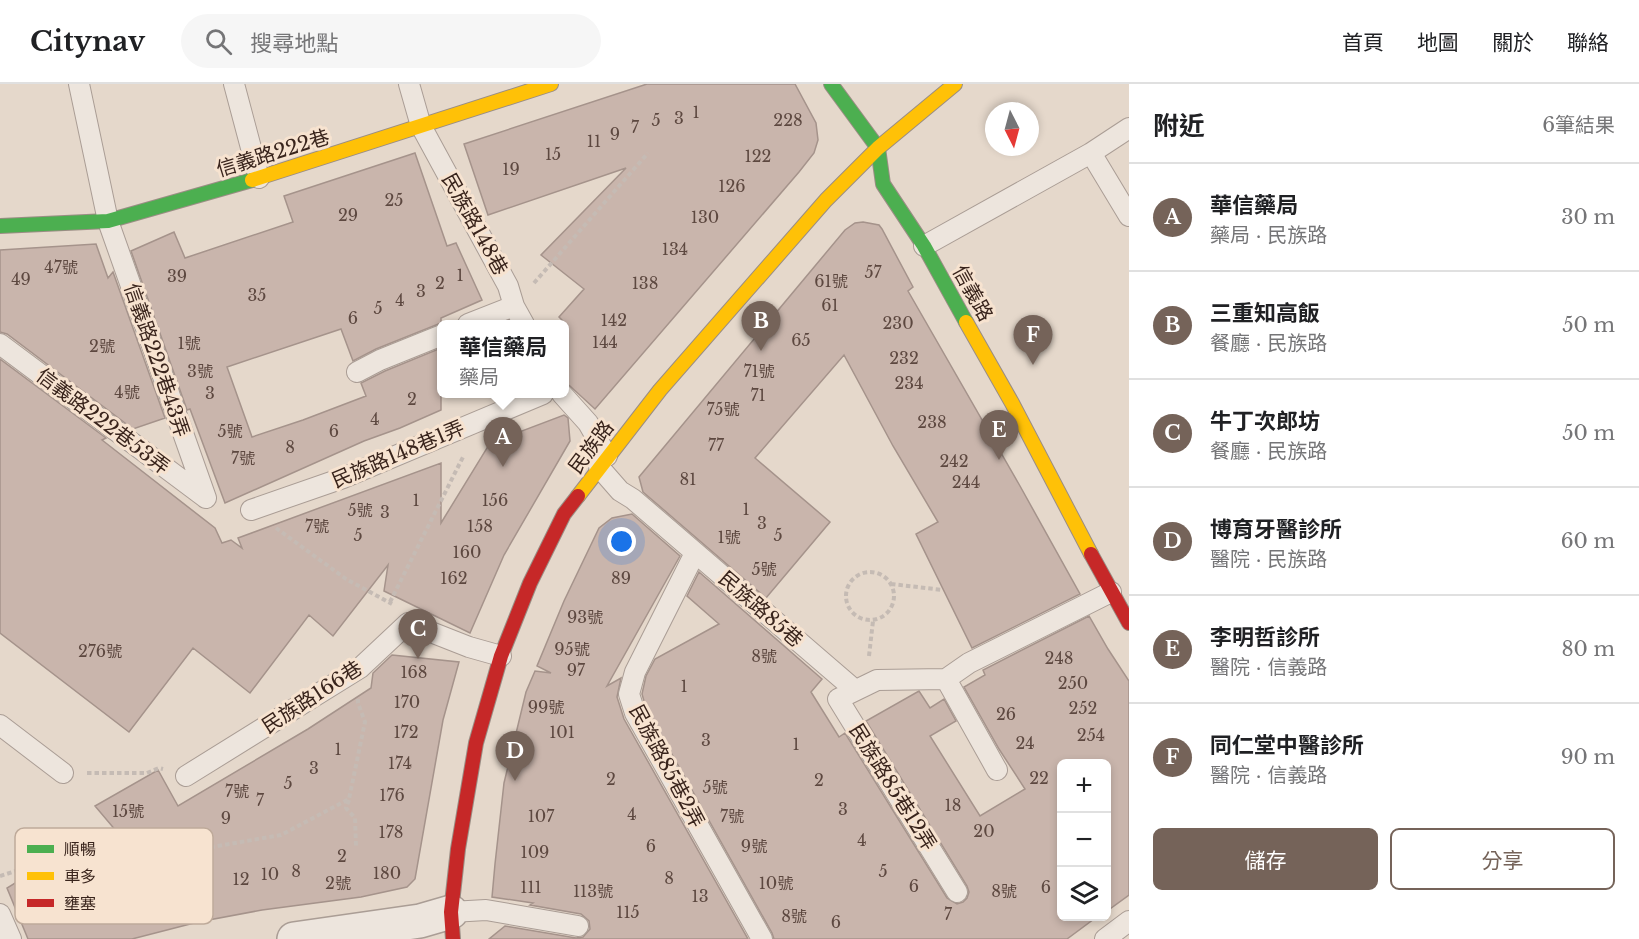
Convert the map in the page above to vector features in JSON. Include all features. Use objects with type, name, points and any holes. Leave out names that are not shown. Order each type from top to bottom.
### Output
[{"type":"street","name":"信義路222巷","points":[[0,226],[108,221],[260,178],[551,84]]},
{"type":"street","name":"信義路","points":[[831,84],[878,148],[883,184],[924,246],[1012,403],[1129,622]]},
{"type":"street","name":"民族路","points":[[452,926],[458,849],[476,743],[501,656],[530,583],[564,514],[660,390],[826,200],[878,148],[955,84]]},
{"type":"street","points":[[294,939],[420,921],[452,926]]},
{"type":"lane","name":"信義路222巷43弄","points":[[79,84],[108,221],[206,498]]},
{"type":"lane","points":[[234,84],[260,178]]},
{"type":"lane","name":"民族路148巷","points":[[410,84],[421,126],[508,286],[514,306],[522,320]]},
{"type":"lane","points":[[924,246],[1091,153],[1129,128]]},
{"type":"lane","points":[[1091,153],[1129,216]]},
{"type":"lane","points":[[478,320],[514,306]]},
{"type":"lane","points":[[357,372],[437,337]]},
{"type":"lane","name":"信義路222巷53弄","points":[[0,344],[206,498]]},
{"type":"lane","name":"民族路148巷1弄","points":[[251,510],[343,478],[531,398]]},
{"type":"lane","points":[[566,398],[588,423],[603,461]]},
{"type":"lane","name":"民族路85巷","points":[[603,461],[620,491],[633,499],[855,690]]},
{"type":"lane","name":"民族路85巷2弄","points":[[695,553],[635,672],[629,694],[635,713],[762,939]]},
{"type":"lane","points":[[855,690],[878,680],[946,679],[969,663],[1111,592]]},
{"type":"lane","points":[[408,623],[470,647],[501,656]]},
{"type":"lane","name":"民族路166巷","points":[[186,776],[360,668],[408,623]]},
{"type":"lane","points":[[946,679],[997,770]]},
{"type":"lane","name":"民族路85巷12弄","points":[[855,690],[838,699],[957,892]]},
{"type":"lane","points":[[0,725],[63,773]]},
{"type":"lane","points":[[452,926],[486,910],[578,926]]},
{"type":"lane","points":[[0,914],[11,939]]},
{"type":"lane","points":[[1105,939],[1129,921]]},
{"type":"path","points":[[514,306],[648,153]]},
{"type":"path","points":[[390,602],[484,417]]},
{"type":"path","points":[[251,510],[346,579],[390,602],[408,623]]},
{"type":"path","points":[[872,572],[886,578],[891,584],[894,600],[892,607],[887,614],[873,621],[857,617],[847,605],[847,589],[850,582],[863,573],[872,572]]},
{"type":"path","points":[[891,584],[943,590]]},
{"type":"path","points":[[873,621],[869,659],[878,680]]},
{"type":"path","points":[[356,846],[355,818],[346,808],[364,722],[358,704],[360,668]]},
{"type":"path","points":[[63,773],[147,772],[159,768],[186,776]]},
{"type":"path","points":[[213,847],[281,835],[349,799]]},
{"type":"path","points":[[0,876],[15,871]]},
{"type":"building","points":[[647,84],[795,84],[816,123],[818,140],[814,153],[799,172],[595,409],[569,385],[569,320],[562,320],[559,317],[584,289],[541,255],[626,168],[488,215],[464,144]]},
{"type":"building","points":[[415,153],[447,246],[456,243],[482,300],[437,320],[437,325],[376,349],[353,361],[341,329],[227,367],[252,437],[366,396],[361,383],[437,350],[437,398],[441,398],[441,410],[364,441],[225,503],[190,409],[187,410],[131,251],[174,232],[185,258],[293,222],[284,196]]},
{"type":"building","points":[[855,223],[879,225],[882,229],[913,287],[908,291],[1080,594],[972,648],[916,534],[938,522],[893,446],[844,355],[755,458],[830,522],[766,598],[643,492],[639,477],[845,230]]},
{"type":"building","points":[[96,244],[108,278],[113,272],[165,418],[133,429],[7,334],[0,332],[0,250]]},
{"type":"building","points":[[0,359],[106,438],[102,440],[215,528],[222,543],[231,540],[242,548],[238,538],[441,463],[441,523],[490,443],[564,415],[568,418],[570,441],[504,555],[470,633],[384,591],[388,565],[333,636],[309,615],[250,693],[193,648],[129,732],[0,633]]},
{"type":"building","points":[[632,514],[680,556],[607,686],[621,678],[617,697],[624,719],[748,939],[489,939],[505,926],[576,938],[583,937],[590,929],[589,921],[581,914],[492,897],[495,864],[504,783],[526,692],[535,671],[551,673],[537,666],[564,601],[599,528],[612,518]]},
{"type":"building","points":[[699,572],[822,679],[811,692],[839,737],[845,733],[947,898],[957,904],[967,898],[969,892],[967,886],[866,721],[919,691],[930,708],[944,699],[956,721],[930,736],[980,816],[1025,789],[964,687],[985,675],[983,670],[1089,616],[1129,681],[1129,895],[1111,908],[1111,759],[1057,759],[1057,921],[1091,921],[1067,939],[774,939],[646,708],[642,694],[646,676],[655,659],[719,624],[687,596]]},
{"type":"building","points":[[392,655],[459,662],[443,720],[415,879],[407,887],[361,897],[262,910],[213,919],[213,828],[114,828],[95,806],[158,770],[178,806],[308,729],[371,688],[373,673]]},
{"type":"building","points":[[15,883],[15,907],[7,888]]},
{"type":"building","points":[[22,924],[190,924],[132,939],[28,939]]},
{"type":"traffic: fast","points":[[831,84],[878,148],[883,184],[924,246],[966,322]]},
{"type":"traffic: fast","points":[[0,226],[108,221],[252,180]]},
{"type":"traffic: slow","points":[[252,180],[551,84]]},
{"type":"traffic: slow","points":[[578,496],[660,390],[826,200],[878,148],[955,84]]},
{"type":"traffic: slow","points":[[966,322],[1012,403],[1091,554]]},
{"type":"traffic: jam","points":[[453,939],[451,912],[458,849],[476,743],[501,656],[530,583],[564,514],[578,496]]},
{"type":"traffic: jam","points":[[1091,554],[1129,623]]},
{"type":"place","name":"三重知高飯","points":[[761,351]]},
{"type":"place","name":"同仁堂中醫診所","points":[[1033,365]]},
{"type":"place","name":"李明哲診所","points":[[999,460]]},
{"type":"place","name":"華信藥局","points":[[503,467]]},
{"type":"place","name":"牛丁次郎坊","points":[[418,659]]},
{"type":"place","name":"博育牙醫診所","points":[[515,781]]}]
